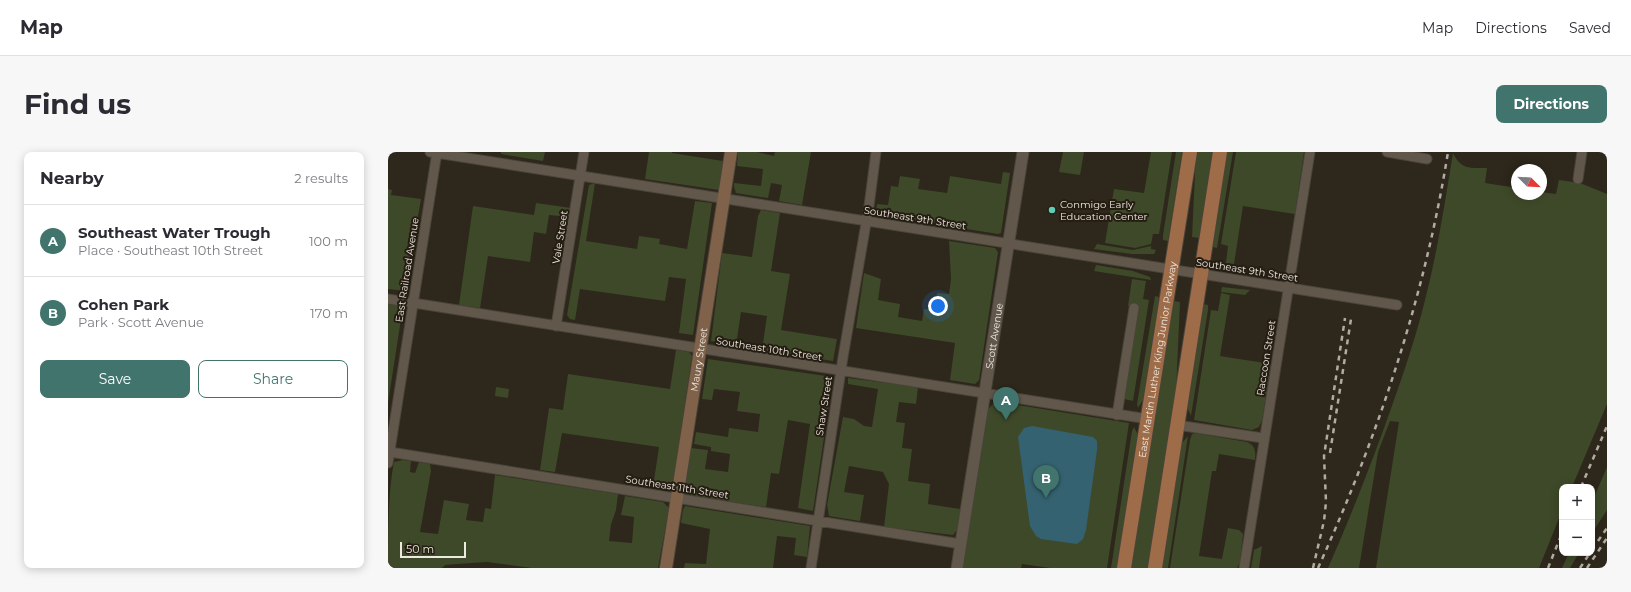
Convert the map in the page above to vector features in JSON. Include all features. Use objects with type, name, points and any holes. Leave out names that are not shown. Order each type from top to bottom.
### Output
[{"type":"main road","name":"Maury Street","points":[[666,568],[731,152]]},
{"type":"main road","name":"East Martin Luther King Junior Parkway","points":[[1124,568],[1173,270],[1190,152]]},
{"type":"main road","points":[[1155,568],[1220,152]]},
{"type":"street","name":"Southeast 9th Street","points":[[434,152],[866,222],[1397,305]]},
{"type":"street","name":"East Railroad Avenue","points":[[388,463],[434,152]]},
{"type":"street","name":"Vale Street","points":[[556,326],[584,152]]},
{"type":"street","name":"Shaw Street","points":[[811,568],[876,152]]},
{"type":"street","name":"Scott Avenue","points":[[957,568],[1023,152]]},
{"type":"street","name":"Raccoon Street","points":[[1244,568],[1263,438],[1310,152]]},
{"type":"street","points":[[1387,152],[1427,159]]},
{"type":"street","points":[[1578,179],[1582,152]]},
{"type":"street","name":"Southeast 10th Street","points":[[388,299],[1148,420]]},
{"type":"street","points":[[1117,415],[1134,308]]},
{"type":"street","points":[[1177,425],[1263,438]]},
{"type":"street","name":"Southeast 11th Street","points":[[390,452],[961,544]]},
{"type":"green space","points":[[501,152],[545,152],[543,161],[501,154]]},
{"type":"green space","points":[[649,152],[672,152],[723,161],[719,190],[645,179]]},
{"type":"green space","points":[[738,152],[757,152],[774,156],[775,152],[811,152],[802,205],[779,201],[782,185],[771,183],[768,198],[736,193],[734,183],[761,186],[763,169],[737,166]]},
{"type":"green space","points":[[1063,152],[1084,152],[1080,175],[1059,172]]},
{"type":"green space","points":[[1151,152],[1172,152],[1159,234],[1153,234],[1151,244],[1135,248],[1105,243],[1114,189],[1144,193]]},
{"type":"green space","points":[[1176,152],[1182,152],[1168,241],[1163,240],[1163,235]]},
{"type":"green space","points":[[1196,152],[1213,152],[1199,238],[1192,237]]},
{"type":"green space","points":[[1227,152],[1233,152],[1217,248],[1213,247],[1213,242]]},
{"type":"green space","points":[[1236,152],[1304,152],[1295,214],[1243,206],[1234,264],[1226,263],[1228,246],[1221,244]]},
{"type":"green space","points":[[1453,153],[1459,163],[1467,167],[1487,168],[1485,183],[1511,187],[1511,200],[1547,200],[1547,193],[1556,194],[1559,180],[1580,183],[1607,194],[1607,404],[1573,484],[1559,484],[1559,518],[1539,568],[1376,568],[1399,422],[1390,421],[1378,452],[1359,568],[1328,568],[1377,448],[1401,381],[1426,296],[1441,225]]},
{"type":"green space","points":[[1003,172],[1010,173],[1001,233],[998,234],[878,215],[876,212],[877,204],[888,205],[891,186],[898,187],[900,176],[920,179],[918,189],[947,193],[950,176],[1001,184]]},
{"type":"green space","points":[[595,183],[586,241],[637,249],[639,236],[660,239],[659,244],[687,249],[695,201],[712,203],[693,335],[679,333],[686,279],[669,277],[665,301],[580,289],[575,320],[570,319],[567,315],[589,185]]},
{"type":"green space","points":[[388,189],[392,190],[391,195],[421,199],[405,291],[388,289]]},
{"type":"green space","points":[[536,203],[571,208],[570,217],[549,215],[546,234],[534,232],[530,262],[488,256],[480,308],[459,305],[473,206],[534,215]]},
{"type":"green space","points":[[761,210],[780,213],[771,271],[790,274],[781,330],[837,339],[833,361],[762,350],[767,316],[741,312],[736,345],[711,341],[722,253],[752,257],[758,216]]},
{"type":"green space","points":[[949,241],[995,248],[998,252],[979,380],[975,384],[950,380],[955,343],[856,328],[864,273],[881,279],[878,300],[900,304],[898,317],[922,321],[924,309],[934,310],[937,293],[949,294],[951,279]]},
{"type":"green space","points":[[1097,244],[1133,250],[1151,246],[1151,249],[1156,250],[1154,254],[1132,254],[1094,249]]},
{"type":"green space","points":[[1096,265],[1133,271],[1150,277],[1151,280],[1094,271]]},
{"type":"green space","points":[[1132,279],[1146,281],[1143,299],[1149,300],[1133,401],[1124,399],[1139,308],[1128,306]]},
{"type":"green space","points":[[1222,287],[1250,290],[1245,295],[1221,292]]},
{"type":"green space","points":[[1221,293],[1230,295],[1220,356],[1271,364],[1262,420],[1259,427],[1252,430],[1194,420],[1211,310],[1218,311]]},
{"type":"green space","points":[[1155,296],[1159,297],[1158,305],[1143,400],[1138,408],[1137,404]]},
{"type":"green space","points":[[1173,301],[1180,302],[1176,392],[1148,568],[1131,568]]},
{"type":"green space","points":[[388,304],[401,306],[406,311],[401,319],[388,403]]},
{"type":"green space","points":[[1203,304],[1208,305],[1208,310],[1191,416],[1187,407]]},
{"type":"green space","points":[[676,350],[689,352],[692,356],[672,490],[653,487],[659,447],[562,433],[555,472],[540,470],[549,408],[563,410],[568,374],[670,389]]},
{"type":"green space","points":[[708,359],[833,377],[813,511],[798,508],[810,424],[788,420],[779,474],[771,473],[766,507],[684,495],[691,448],[708,450],[705,469],[728,472],[730,454],[711,451],[711,447],[694,444],[696,432],[728,437],[729,428],[758,432],[760,414],[737,411],[740,392],[714,389],[712,400],[702,399]]},
{"type":"green space","points":[[848,378],[918,387],[916,404],[899,402],[896,422],[905,423],[902,448],[912,449],[908,481],[930,484],[928,504],[960,509],[957,530],[953,535],[884,527],[889,484],[883,472],[849,466],[844,492],[864,495],[860,521],[829,516],[827,505],[843,417],[854,419],[864,426],[872,427],[878,389],[848,384]]},
{"type":"green space","points":[[496,387],[509,389],[508,398],[495,396]]},
{"type":"green space","points":[[995,402],[1129,423],[1107,568],[1050,568],[1022,564],[1021,568],[963,568],[988,409]]},
{"type":"green space","points":[[1134,427],[1137,433],[1137,438],[1117,568],[1111,568],[1132,431]]},
{"type":"green space","points":[[1195,433],[1247,442],[1252,445],[1254,449],[1255,460],[1219,454],[1216,471],[1212,471],[1199,556],[1222,559],[1228,528],[1239,530],[1243,534],[1240,562],[1237,568],[1170,568],[1190,440],[1192,434]]},
{"type":"green space","points":[[1188,436],[1168,568],[1162,568],[1181,444]]},
{"type":"green space","points":[[403,460],[411,461],[410,472],[415,473],[419,462],[430,464],[431,471],[420,532],[438,534],[444,500],[469,504],[466,520],[483,522],[485,508],[491,509],[495,475],[618,494],[616,510],[611,524],[609,541],[632,543],[634,517],[621,515],[625,496],[663,502],[669,508],[658,568],[532,568],[487,562],[445,565],[442,568],[388,568],[389,514],[392,474],[394,462]]},
{"type":"green space","points":[[1607,467],[1607,510],[1595,528],[1595,520],[1595,495]]},
{"type":"green space","points":[[685,506],[810,526],[807,557],[794,555],[796,538],[777,536],[773,568],[684,568],[685,563],[706,564],[710,529],[681,523]]},
{"type":"green space","points":[[1262,546],[1259,568],[1251,568],[1254,550]]},
{"type":"green space","points":[[1568,556],[1577,556],[1570,568],[1562,568]]},
{"type":"water","points":[[1032,426],[1093,437],[1097,441],[1086,530],[1083,539],[1077,544],[1041,539],[1036,536],[1030,526],[1018,437],[1024,428]]},
{"type":"railway","points":[[1318,568],[1360,468],[1397,364],[1413,312],[1426,259],[1448,152]]},
{"type":"railway","points":[[1313,568],[1324,521],[1326,502],[1324,456],[1345,318]]},
{"type":"railway","points":[[1330,453],[1351,319]]},
{"type":"railway","points":[[1582,484],[1607,426]]},
{"type":"railway","points":[[1598,541],[1607,528]]},
{"type":"railway","points":[[1587,568],[1607,538]]},
{"type":"railway","points":[[1548,568],[1559,540]]},
{"type":"railway","points":[[1580,568],[1588,556]]},
{"type":"place","name":"Conmigo Early Education Center","points":[[1052,210]]},
{"type":"place","name":"Southeast Water Trough","points":[[1006,420]]},
{"type":"place","name":"Cohen Park","points":[[1046,498]]}]
